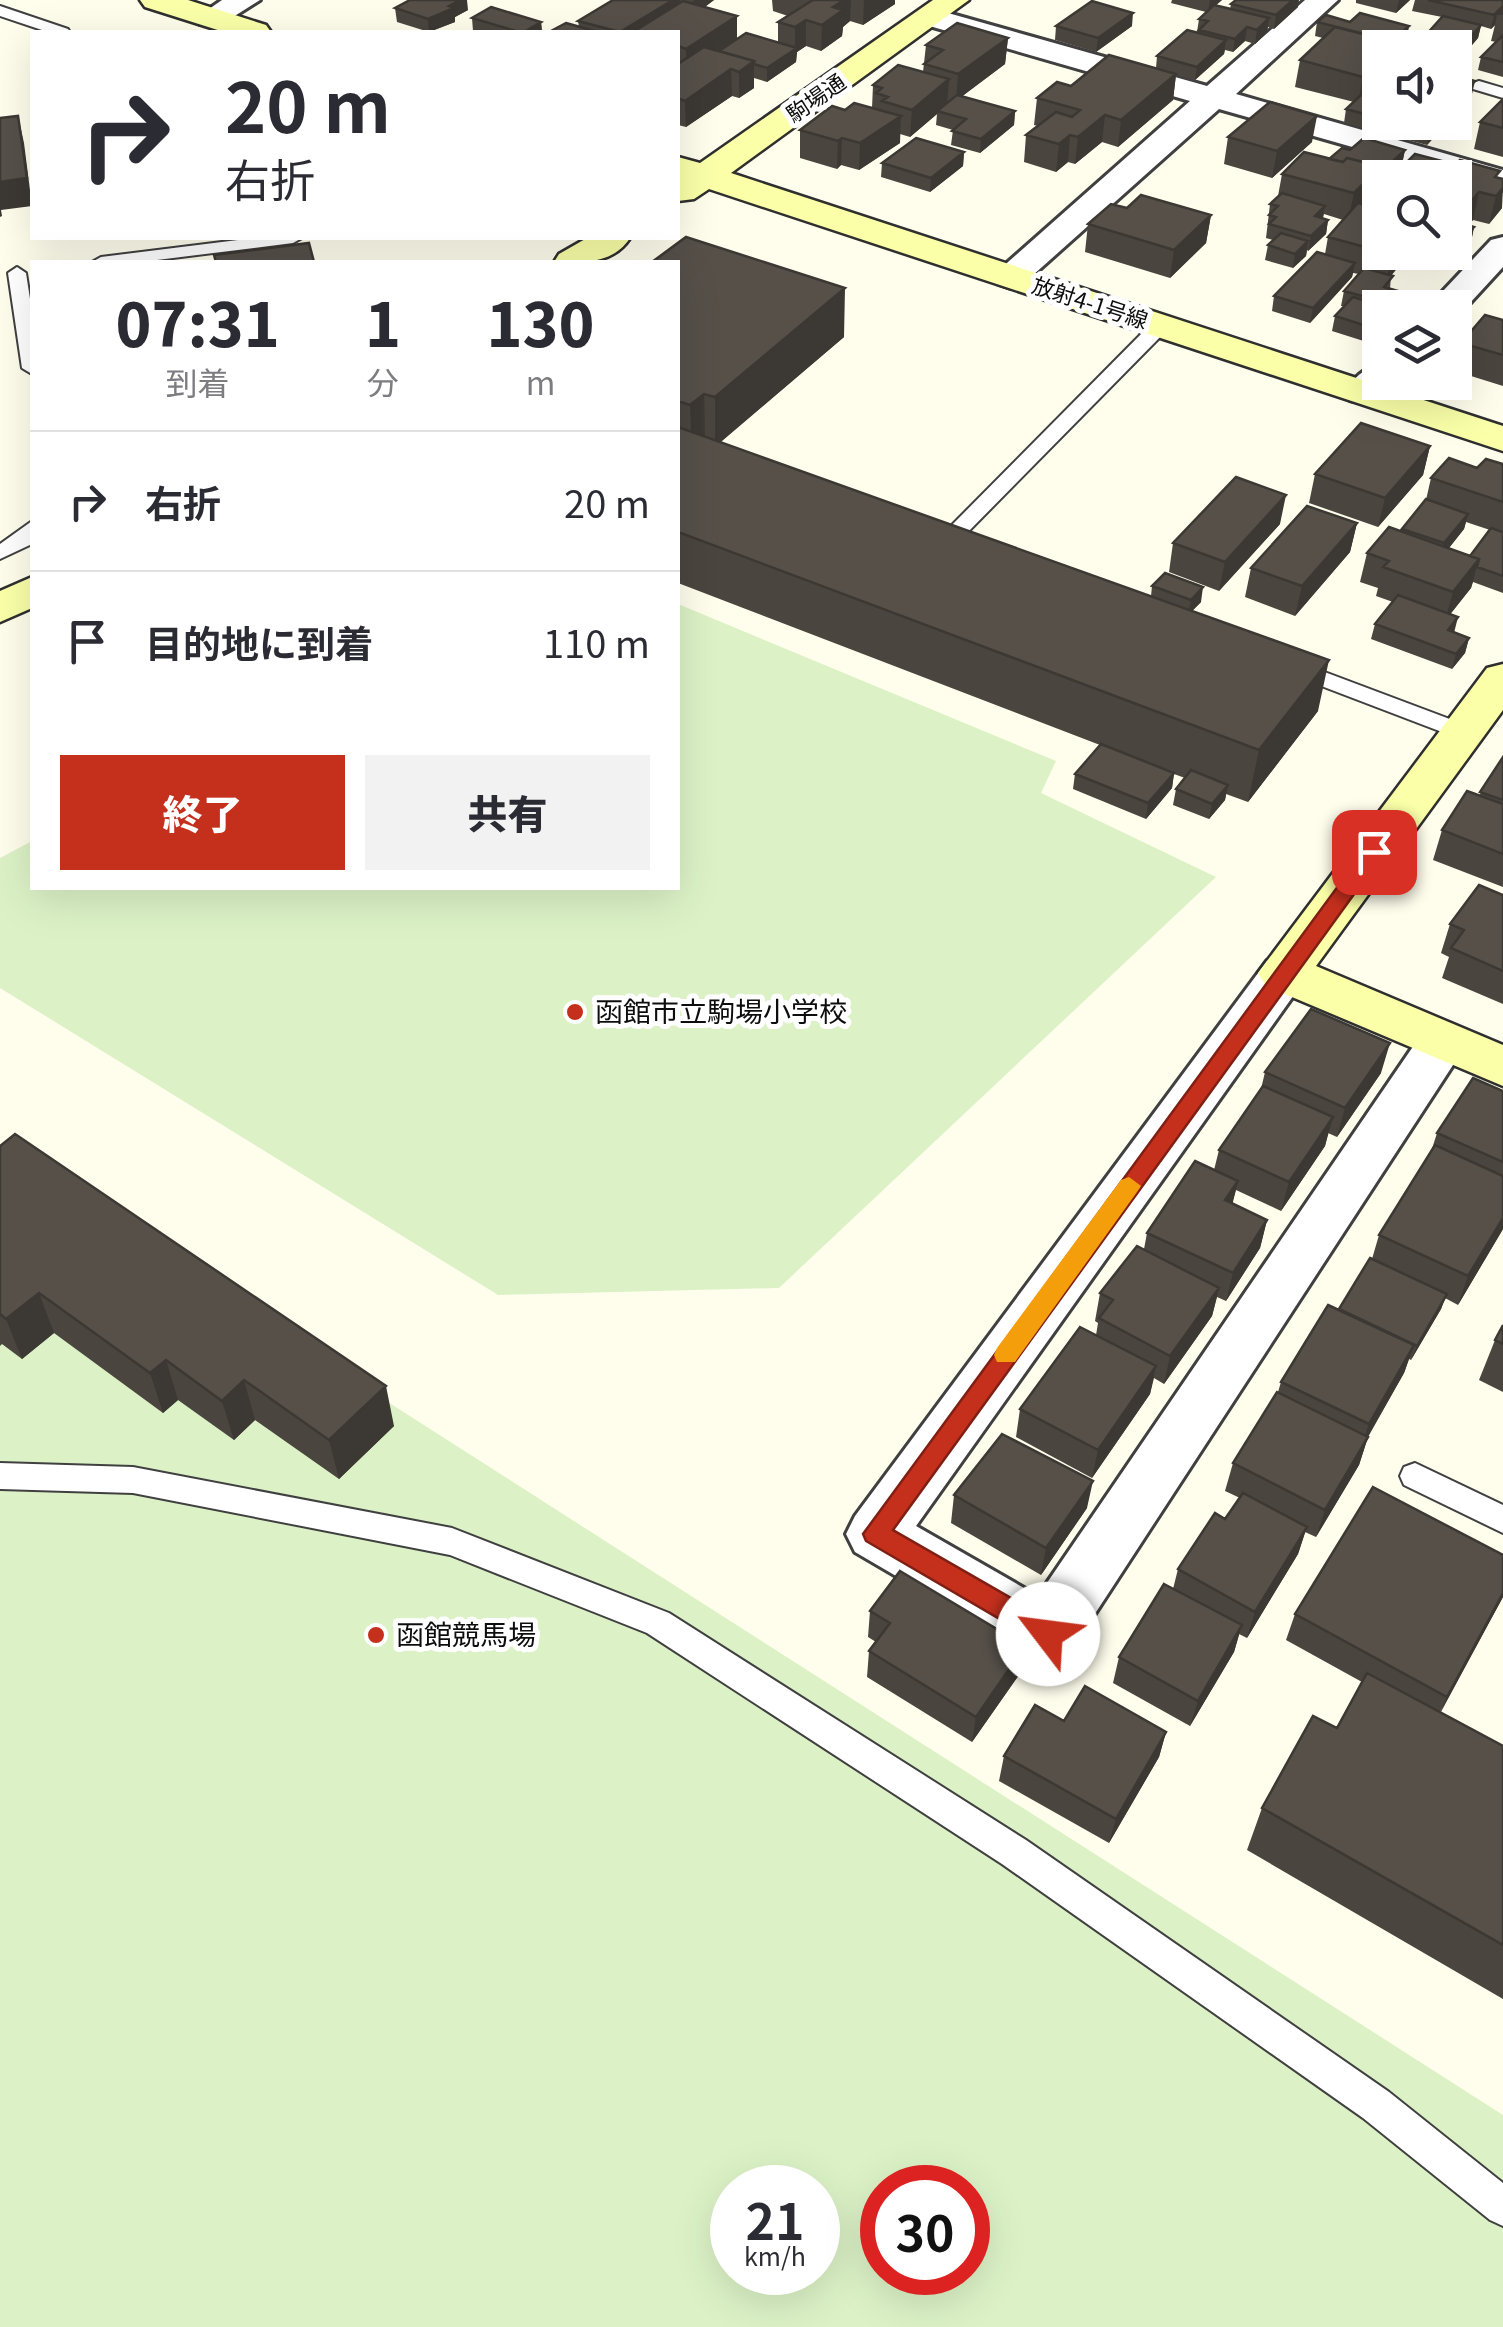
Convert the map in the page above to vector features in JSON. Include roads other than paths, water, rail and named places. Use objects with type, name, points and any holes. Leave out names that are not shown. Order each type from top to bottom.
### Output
[{"type":"street","points":[[156,0],[250,30]]},
{"type":"street","points":[[211,18],[244,0]]},
{"type":"street","points":[[1012,277],[1323,0]]},
{"type":"street","points":[[942,9],[1216,97],[1503,180]]},
{"type":"street","name":"駒場通","points":[[684,180],[942,9]]},
{"type":"street","name":"放射4-1号線","points":[[684,180],[1012,277],[1160,326],[1362,381]]},
{"type":"street","points":[[575,260],[609,240]]},
{"type":"street","points":[[1462,290],[1503,247]]},
{"type":"street","name":"放射4-1号線","points":[[1410,400],[1503,439]]},
{"type":"street","points":[[0,610],[30,591]]},
{"type":"street","points":[[1443,1042],[1048,1634],[876,1534],[1503,678]]},
{"type":"street","points":[[1284,973],[1503,1067]]},
{"type":"lane","points":[[0,11],[56,30]]},
{"type":"lane","points":[[1478,86],[1503,93]]},
{"type":"lane","points":[[117,260],[277,240]]},
{"type":"lane","points":[[16,273],[30,356]]},
{"type":"lane","points":[[987,552],[950,538],[1160,326]]},
{"type":"lane","points":[[0,552],[27,538],[30,531]]},
{"type":"lane","points":[[1261,656],[1463,732]]},
{"type":"lane","points":[[0,1476],[133,1480],[452,1542],[658,1623],[1014,1852],[1376,2104],[1503,2207]]},
{"type":"lane","points":[[1416,1476],[1503,1520]]},
{"type":"place","name":"函館市立駒場小学校","points":[[575,1012]]},
{"type":"place","name":"函館競馬場","points":[[376,1635]]}]
